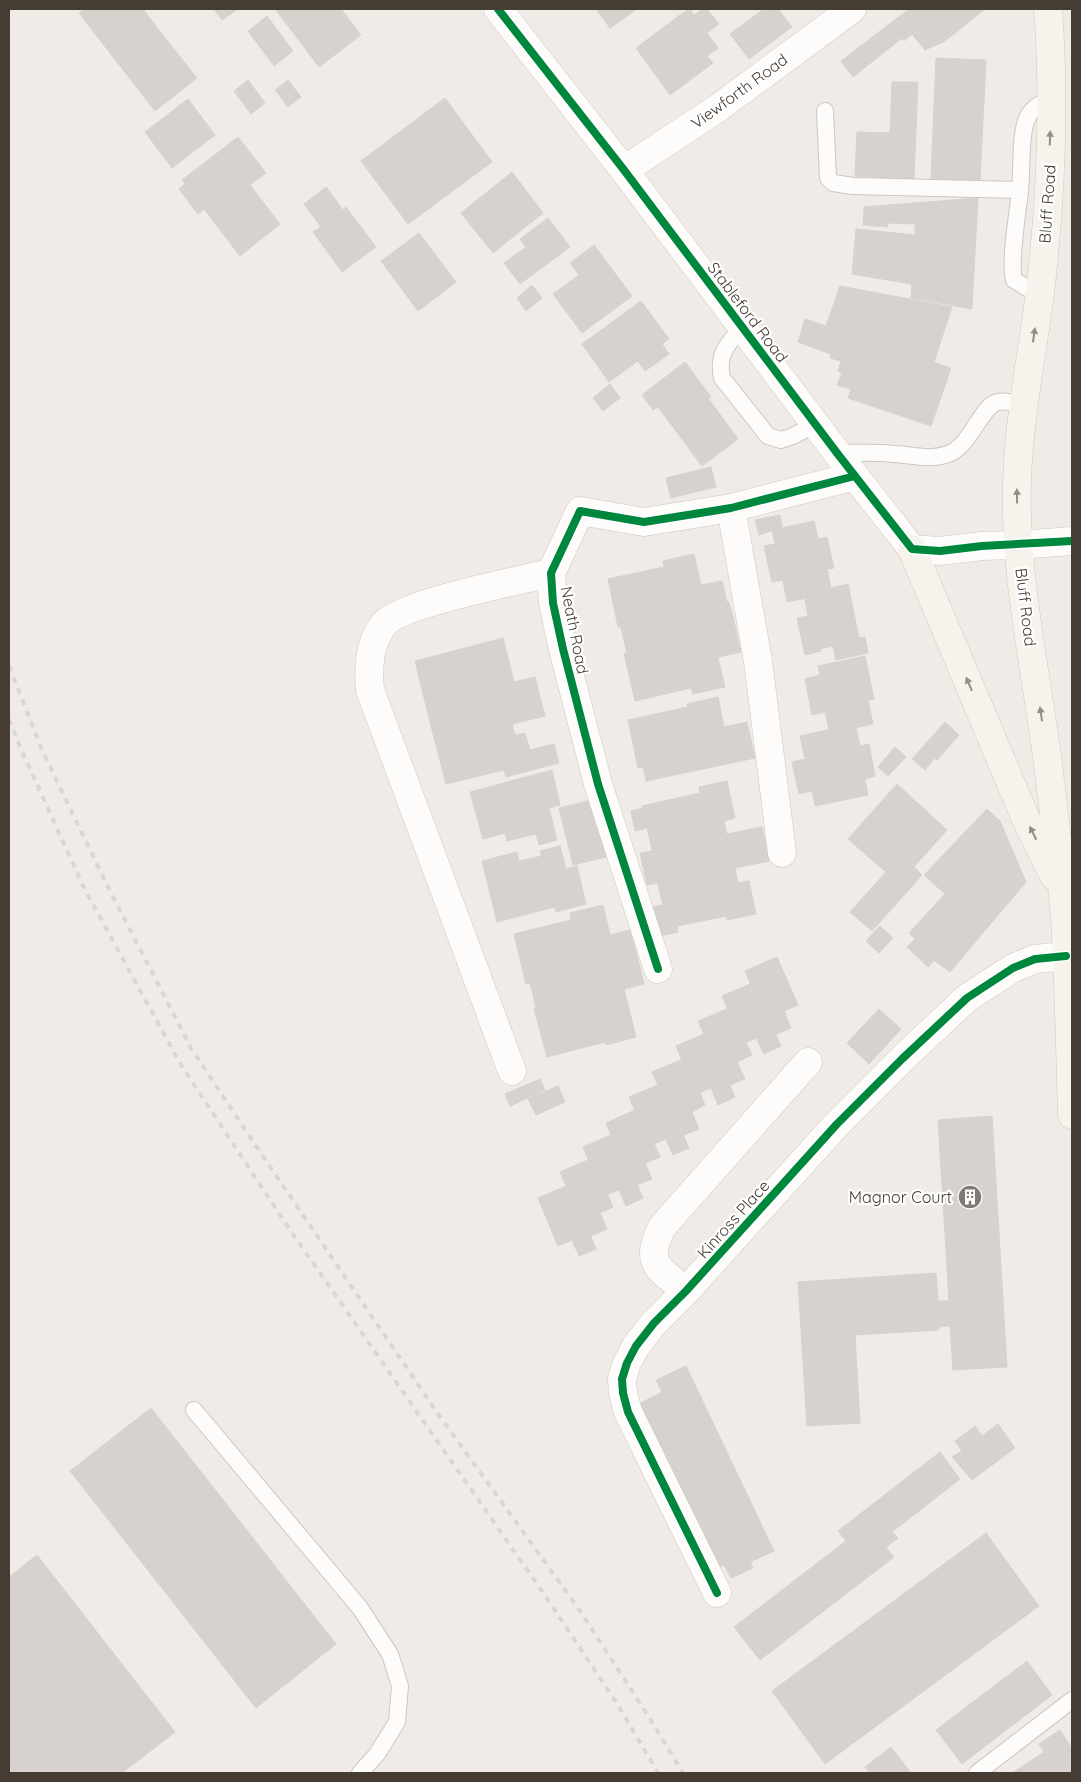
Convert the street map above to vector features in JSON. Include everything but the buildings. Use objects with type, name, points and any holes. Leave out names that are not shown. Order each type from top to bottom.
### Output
[{"type":"main road","name":"Bluff Road","points":[[1048,9],[1052,64],[1048,209],[1017,481],[1018,545],[1025,609],[1048,762],[1063,893],[1072,1114]]},
{"type":"main road","points":[[912,549],[1025,817],[1063,893]]},
{"type":"street","name":"Stableford Road","points":[[498,9],[624,170],[854,476],[912,549]]},
{"type":"street","name":"Viewforth Road","points":[[624,170],[718,108],[852,9]]},
{"type":"street","name":"Neath Road","points":[[658,969],[598,784],[563,649],[553,604],[551,573],[580,511],[644,522],[731,508],[854,476]]},
{"type":"street","points":[[731,508],[758,660],[782,853]]},
{"type":"street","points":[[912,549],[940,551],[982,546],[1072,541]]},
{"type":"street","points":[[512,1071],[370,690],[368,670],[377,634],[385,623],[398,614],[433,602],[551,573]]},
{"type":"street","name":"Kinross Place","points":[[717,1593],[628,1412],[623,1393],[622,1379],[627,1363],[636,1346],[654,1323],[686,1291],[837,1124],[967,998],[1013,968],[1035,959],[1066,956]]},
{"type":"street","points":[[686,1291],[660,1269],[655,1262],[653,1252],[655,1241],[662,1227],[808,1062]]},
{"type":"lane","points":[[1040,291],[1019,284],[1014,280],[1013,275],[1023,134],[1026,119],[1040,102],[1051,100]]},
{"type":"lane","points":[[825,110],[828,176],[833,183],[853,186],[1020,190]]},
{"type":"lane","points":[[742,327],[726,346],[720,357],[722,378],[768,436],[782,440],[816,424]]},
{"type":"lane","points":[[837,453],[873,452],[926,458],[946,455],[959,448],[970,436],[990,406],[998,402],[1025,405]]},
{"type":"lane","points":[[194,1410],[360,1608],[390,1654],[400,1686],[397,1722],[377,1754],[360,1773]]},
{"type":"lane","points":[[977,1773],[1072,1700]]},
{"type":"railway","points":[[9,666],[42,750],[106,883],[191,1048],[438,1414],[576,1605],[683,1773]]},
{"type":"railway","points":[[9,719],[85,890],[181,1065],[290,1230],[544,1594],[618,1705],[658,1773]]},
{"type":"cycle path","points":[[498,9],[624,170],[837,453],[912,549],[940,551],[982,546],[1072,541]]},
{"type":"cycle path","points":[[658,969],[598,784],[563,649],[553,603],[551,573],[580,511],[644,522],[731,508],[855,476]]},
{"type":"cycle path","points":[[717,1593],[628,1412],[623,1393],[622,1379],[627,1363],[636,1346],[654,1323],[686,1291],[837,1124],[967,998],[1013,968],[1035,959],[1066,956]]},
{"type":"place","name":"Magnor Court","points":[[970,1197]]}]
